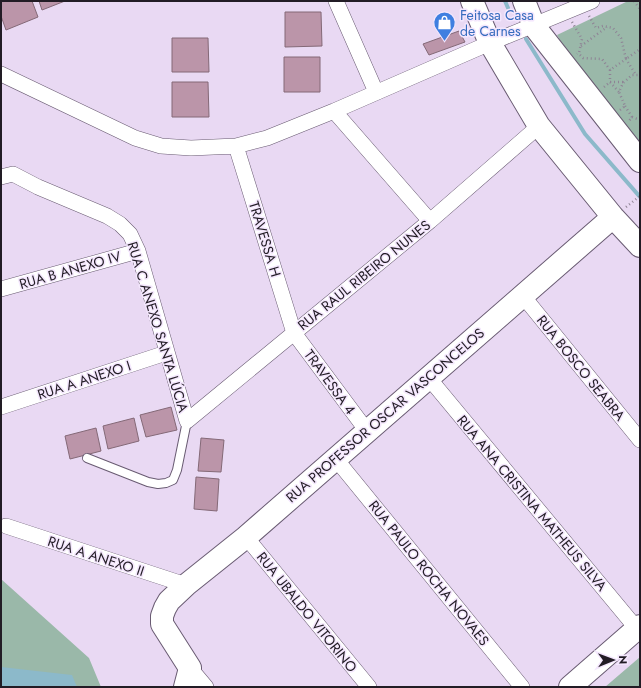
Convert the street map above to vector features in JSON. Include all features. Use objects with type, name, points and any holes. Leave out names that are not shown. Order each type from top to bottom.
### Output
[{"type":"street","points":[[336,1],[376,92]]},
{"type":"street","points":[[472,1],[490,43],[539,126],[613,216],[640,246]]},
{"type":"street","points":[[524,1],[534,26],[573,60],[608,120],[639,158]]},
{"type":"street","points":[[1,74],[135,138],[161,146],[191,148],[236,146],[267,138],[334,111],[490,43],[587,3]]},
{"type":"street","points":[[334,111],[430,221]]},
{"type":"street","name":"RUA RAUL RIBEIRO NUNES","points":[[187,421],[430,221],[539,126]]},
{"type":"street","name":"TRAVESSA H","points":[[236,146],[294,333]]},
{"type":"street","name":"RUA C ANEXO SANTA LÚCIA","points":[[1,177],[14,174],[38,187],[107,216],[120,224],[130,234],[138,251],[166,353],[187,421]]},
{"type":"street","name":"RUA PROFESSOR OSCAR VASCONCELOS","points":[[187,677],[162,624],[162,616],[169,601],[186,585],[246,537],[613,216]]},
{"type":"street","name":"RUA B ANEXO IV","points":[[1,289],[138,251]]},
{"type":"street","name":"RUA BOSCO SEABRA","points":[[523,296],[640,440]]},
{"type":"street","name":"TRAVESSA 4","points":[[294,333],[366,431]]},
{"type":"street","name":"RUA A ANEXO I","points":[[1,407],[166,353]]},
{"type":"street","name":"RUA ANA CRISTINA MATHEUS SILVA","points":[[428,377],[638,628]]},
{"type":"street","name":"RUA PAULO ROCHA NOVAES","points":[[335,458],[522,687]]},
{"type":"street","name":"RUA A ANEXO II","points":[[6,526],[186,585]]},
{"type":"street","name":"RUA UBALDO VITORINO","points":[[246,537],[369,687]]},
{"type":"street","points":[[570,687],[638,628]]},
{"type":"street","points":[[187,677],[206,687]]},
{"type":"lane","points":[[87,458],[148,482],[158,484],[166,483],[173,480],[177,470],[187,421]]},
{"type":"path","points":[[634,1],[640,9]]},
{"type":"path","points":[[587,3],[596,28],[613,28],[621,38],[626,59],[636,75]]},
{"type":"path","points":[[567,12],[582,39],[579,53],[573,60]]},
{"type":"path","points":[[580,47],[607,27]]},
{"type":"path","points":[[610,70],[640,49]]},
{"type":"path","points":[[573,60],[602,59],[610,70],[610,82],[623,82]]},
{"type":"path","points":[[608,120],[625,106],[619,92],[623,82],[632,75],[640,75]]},
{"type":"path","points":[[632,117],[640,120]]},
{"type":"green space","points":[[628,1],[638,1],[640,4],[640,141],[637,144],[575,66],[557,35]]},
{"type":"green space","points":[[1,579],[89,658],[101,687],[1,687]]},
{"type":"green space","points":[[640,657],[640,687],[605,687]]},
{"type":"water","points":[[1,667],[72,675],[77,687],[1,687]]},
{"type":"building","points":[[1,1],[32,1],[38,17],[6,30],[1,16]]},
{"type":"building","points":[[39,1],[65,1],[42,10]]},
{"type":"building","points":[[285,12],[321,12],[322,46],[285,47]]},
{"type":"building","name":"Feitosa Casa de Carnes","points":[[459,31],[465,42],[429,55],[423,44]]},
{"type":"building","points":[[172,38],[208,38],[209,72],[172,72]]},
{"type":"building","points":[[284,57],[320,57],[320,92],[284,92]]},
{"type":"building","points":[[172,82],[208,82],[209,117],[172,117]]},
{"type":"building","points":[[171,407],[177,430],[146,437],[140,415]]},
{"type":"building","points":[[134,418],[139,441],[108,449],[103,426]]},
{"type":"building","points":[[96,428],[101,451],[70,459],[65,436]]},
{"type":"building","points":[[201,438],[224,440],[221,472],[198,471]]},
{"type":"building","points":[[196,477],[219,479],[217,511],[194,509]]},
{"type":"waterway","points":[[505,1],[508,8]]},
{"type":"waterway","points":[[526,39],[585,134],[640,197]]},
{"type":"place","name":"Feitosa Casa de Carnes","points":[[444,42]]}]
